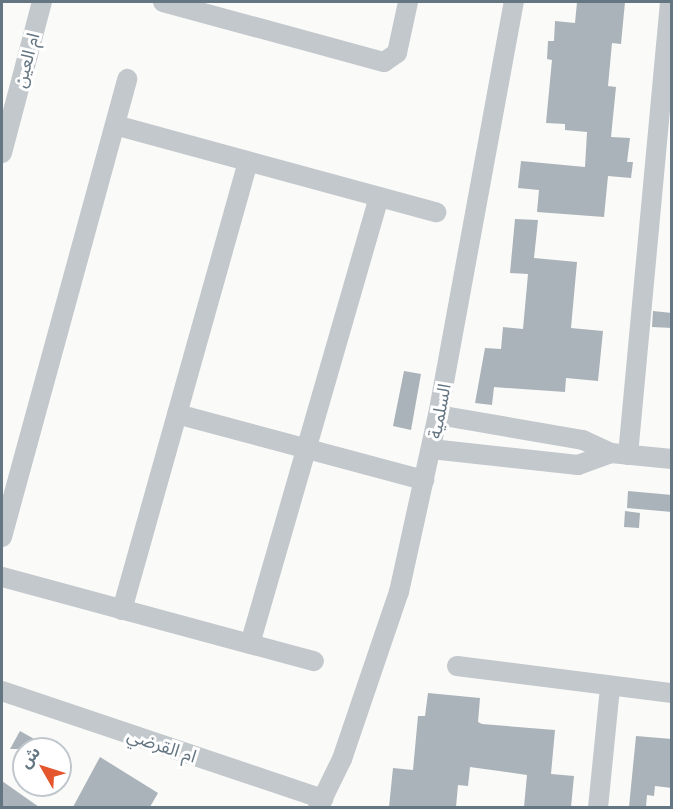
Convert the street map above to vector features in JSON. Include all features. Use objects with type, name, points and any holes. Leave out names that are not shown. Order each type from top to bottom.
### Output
[{"type":"street","name":"ام العين","points":[[2,153],[42,2]]},
{"type":"street","points":[[163,2],[384,62],[398,53],[408,2]]},
{"type":"street","name":"السلمية","points":[[321,803],[342,759],[399,592],[438,415],[514,2]]},
{"type":"street","points":[[619,454],[670,2]]},
{"type":"street","points":[[2,537],[127,79]]},
{"type":"street","points":[[115,125],[248,163],[436,212]]},
{"type":"street","points":[[122,610],[248,163]]},
{"type":"street","points":[[250,644],[379,197]]},
{"type":"street","points":[[177,414],[424,480]]},
{"type":"street","points":[[438,415],[582,440],[619,454],[672,459]]},
{"type":"street","points":[[431,449],[578,465],[619,454]]},
{"type":"street","points":[[2,577],[314,661]]},
{"type":"street","points":[[457,666],[672,693]]},
{"type":"street","points":[[598,807],[610,687]]},
{"type":"street","name":"ام القرضي","points":[[2,691],[321,803]]},
{"type":"building","points":[[577,2],[625,2],[621,44],[612,43],[608,86],[616,87],[611,137],[630,138],[627,162],[633,162],[631,178],[608,176],[604,217],[537,212],[539,190],[518,188],[521,161],[585,167],[587,132],[565,130],[565,124],[546,123],[552,60],[547,59],[548,41],[554,41],[555,21],[575,23]]},
{"type":"building","points":[[515,219],[538,220],[534,258],[577,262],[571,328],[603,331],[598,381],[566,378],[565,392],[494,387],[492,405],[475,403],[485,348],[501,349],[503,327],[523,329],[528,274],[510,273]]},
{"type":"building","points":[[653,311],[672,313],[672,328],[652,327]]},
{"type":"building","points":[[404,371],[421,374],[411,430],[393,426]]},
{"type":"building","points":[[628,491],[672,495],[672,512],[627,508]]},
{"type":"building","points":[[625,511],[640,513],[639,528],[624,527]]},
{"type":"building","points":[[428,693],[480,698],[478,722],[482,724],[555,730],[551,774],[574,776],[571,807],[524,807],[527,775],[470,767],[468,786],[458,785],[456,807],[389,807],[393,768],[413,770],[418,716],[425,716]]},
{"type":"building","points":[[20,731],[31,737],[17,737]]},
{"type":"building","points":[[636,736],[672,739],[672,788],[655,786],[654,796],[647,795],[646,807],[629,807]]},
{"type":"building","points":[[100,757],[158,793],[150,807],[73,807]]},
{"type":"building","points":[[2,781],[12,788],[12,797],[25,797],[39,807],[2,807]]}]
